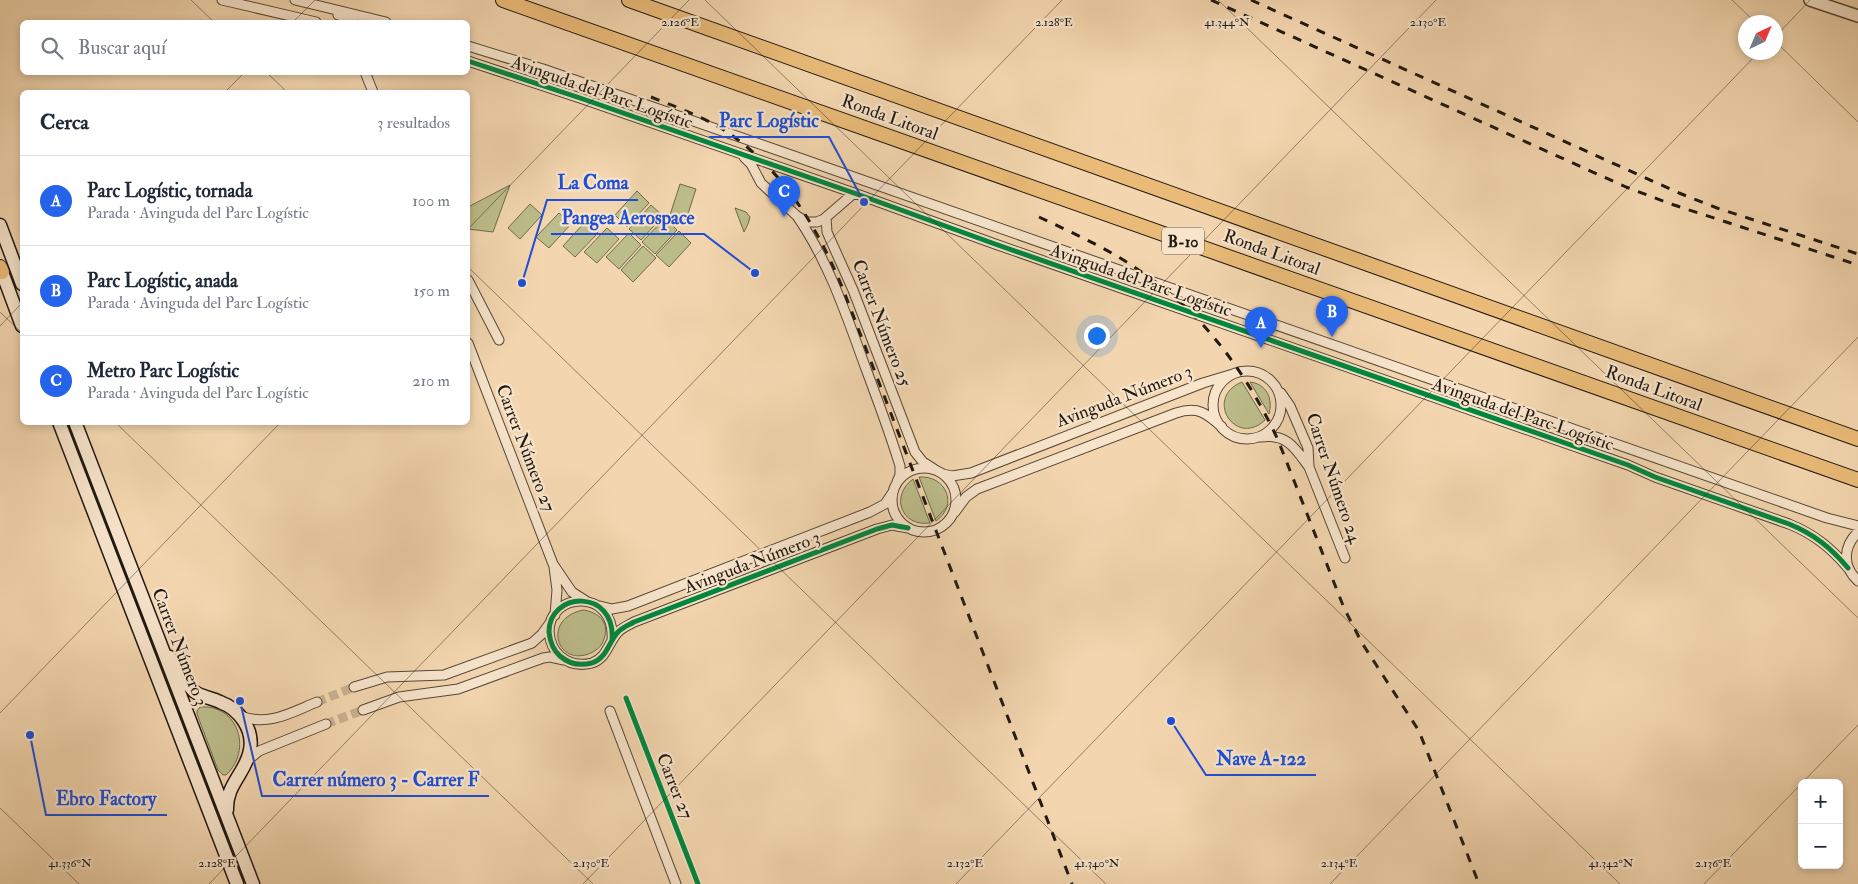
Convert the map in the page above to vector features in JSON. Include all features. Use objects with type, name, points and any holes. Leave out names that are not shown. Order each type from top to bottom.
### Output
[{"type":"highway","name":"Ronda Litoral","points":[[503,0],[1858,480]]},
{"type":"highway","name":"Ronda Litoral","points":[[629,0],[1858,439]]},
{"type":"main road","points":[[0,225],[20,279]]},
{"type":"main road","points":[[1,269],[20,321]]},
{"type":"main road","name":"Carrer Número 3","points":[[60,425],[237,884]]},
{"type":"main road","name":"Carrer Número 3","points":[[76,425],[253,884]]},
{"type":"main road","points":[[159,641],[190,688],[200,695],[226,704],[241,716],[247,726],[250,750],[246,762],[228,794],[228,818]]},
{"type":"street","points":[[222,0],[307,20]]},
{"type":"street","points":[[286,0],[350,20]]},
{"type":"street","points":[[295,0],[378,20]]},
{"type":"street","points":[[1810,0],[1858,16]]},
{"type":"street","name":"Avinguda del Parc Logístic","points":[[470,47],[551,72],[774,149],[1827,518],[1858,526]]},
{"type":"street","name":"Avinguda del Parc Logístic","points":[[470,62],[854,193],[1628,465],[1656,477],[1789,524],[1810,533],[1821,541],[1858,581]]},
{"type":"street","points":[[366,75],[372,90]]},
{"type":"street","points":[[740,154],[752,164],[761,184],[804,221],[810,223],[821,221],[854,193]]},
{"type":"street","name":"Carrer Número 25","points":[[797,216],[815,245],[838,296],[896,453],[901,471],[897,482]]},
{"type":"street","name":"Carrer Número 25","points":[[826,217],[827,232],[852,290],[915,452],[923,462],[934,469]]},
{"type":"street","points":[[470,284],[499,340]]},
{"type":"street","name":"Carrer Número 27","points":[[470,348],[553,564],[557,590],[554,617]]},
{"type":"street","points":[[1257,438],[1272,428],[1280,414],[1279,394],[1275,385],[1259,373],[1250,371],[1233,374],[1220,384],[1214,401],[1214,411],[1222,427],[1229,434],[1238,438],[1247,439],[1257,438],[1273,436],[1284,440],[1295,449],[1309,467]]},
{"type":"street","name":"Avinguda Número 3","points":[[943,474],[952,476],[972,473],[1203,382],[1233,374]]},
{"type":"street","name":"Carrer Número 24","points":[[1275,385],[1290,406],[1308,448],[1309,467],[1345,558]]},
{"type":"street","name":"Avinguda Número 3","points":[[955,512],[966,496],[978,489],[1176,413],[1189,409],[1201,411],[1222,427]]},
{"type":"street","points":[[923,468],[934,469],[943,474],[955,490],[957,501],[955,512],[949,522],[940,529],[930,532],[918,532],[908,528],[894,512],[893,492],[897,482],[913,470],[923,468]]},
{"type":"street","name":"Avinguda Número 3","points":[[592,603],[612,609],[628,606],[874,511],[885,504],[893,492]]},
{"type":"street","name":"Avinguda Número 3","points":[[612,640],[623,628],[634,622],[877,529],[892,526],[908,528]]},
{"type":"street","points":[[1848,568],[1847,548],[1851,539],[1858,532]]},
{"type":"street","name":"Carrer Número 27","points":[[553,564],[572,592],[592,603]]},
{"type":"street","points":[[354,687],[387,677],[432,676],[453,673],[535,641],[563,607],[570,603],[592,603],[604,611],[610,620],[613,630],[612,640],[602,657],[594,662],[575,664],[550,657],[538,659],[458,690],[399,696],[363,710]]},
{"type":"street","points":[[554,617],[550,628],[552,647],[566,661]]},
{"type":"street","points":[[241,716],[253,720],[273,719],[317,702]]},
{"type":"street","points":[[610,711],[676,884]]},
{"type":"street","points":[[246,762],[259,752],[326,724]]},
{"type":"green space","points":[[680,184],[696,189],[686,220],[670,215]]},
{"type":"green space","points":[[510,185],[493,232],[470,229],[470,206]]},
{"type":"green space","points":[[637,191],[649,203],[627,227],[615,215]]},
{"type":"green space","points":[[530,204],[542,215],[520,239],[508,228]]},
{"type":"green space","points":[[651,205],[663,216],[641,240],[629,229]]},
{"type":"green space","points":[[735,208],[746,212],[750,217],[744,232]]},
{"type":"green space","points":[[559,213],[571,224],[549,248],[536,237]]},
{"type":"green space","points":[[665,218],[677,230],[655,254],[642,242]]},
{"type":"green space","points":[[585,222],[598,233],[575,257],[563,246]]},
{"type":"green space","points":[[607,228],[619,239],[597,263],[584,252]]},
{"type":"green space","points":[[679,231],[691,243],[669,267],[656,255]]},
{"type":"green space","points":[[629,233],[641,245],[619,269],[606,257]]},
{"type":"green space","points":[[643,246],[656,258],[633,282],[621,270]]},
{"type":"green space","points":[[1242,382],[1265,420],[1254,427],[1244,428],[1235,424],[1228,417],[1224,408],[1225,399],[1231,389]]},
{"type":"green space","points":[[1250,382],[1256,383],[1265,389],[1270,403],[1269,414]]},
{"type":"green space","points":[[919,477],[936,481],[946,492],[947,507],[936,521]]},
{"type":"green space","points":[[913,479],[930,523],[920,523],[912,520],[902,509],[902,494],[906,486]]},
{"type":"green space","points":[[583,610],[594,613],[602,619],[606,628],[602,644],[591,653],[579,656],[570,654],[562,648],[558,640],[558,632],[562,623],[570,615]]},
{"type":"green space","points":[[200,707],[213,708],[224,713],[232,721],[237,731],[240,742],[239,753],[234,765],[226,775],[223,775],[218,770],[197,714]]},
{"type":"tunnel","points":[[317,702],[354,687]]},
{"type":"tunnel","points":[[326,724],[363,710]]},
{"type":"railway","points":[[1211,0],[1626,187],[1671,204],[1858,265]]},
{"type":"railway","points":[[1251,0],[1679,193],[1717,208],[1858,254]]},
{"type":"railway","points":[[651,97],[706,120],[745,145],[780,180],[796,200],[822,243],[843,289],[1072,884]]},
{"type":"railway","points":[[1039,217],[1118,257],[1165,289],[1204,326],[1238,369],[1253,392],[1278,440],[1344,608],[1362,643],[1419,731],[1479,884]]},
{"type":"cycle path","points":[[470,62],[854,193],[1628,465],[1655,477],[1789,524],[1822,542],[1848,568]]},
{"type":"cycle path","points":[[612,640],[610,623],[604,611],[594,604],[582,601],[570,603],[559,609],[552,618],[549,636],[552,646],[558,654],[563,659],[575,664],[592,663],[601,658],[618,632],[634,622],[877,529],[892,525],[908,528]]},
{"type":"cycle path","name":"Carrer 27","points":[[626,698],[698,884]]},
{"type":"place","name":"Parc Logístic","points":[[864,202]]},
{"type":"place","name":"Metro Parc Logístic","points":[[784,217]]},
{"type":"place","name":"Pangea Aerospace","points":[[755,273]]},
{"type":"place","name":"La Coma","points":[[522,283]]},
{"type":"place","name":"Parc Logístic, anada","points":[[1332,337]]},
{"type":"place","name":"Parc Logístic, tornada","points":[[1261,348]]},
{"type":"place","name":"Carrer número 3 - Carrer F","points":[[240,701]]},
{"type":"place","name":"Nave A-122","points":[[1171,721]]},
{"type":"place","name":"Ebro Factory","points":[[30,735]]}]
